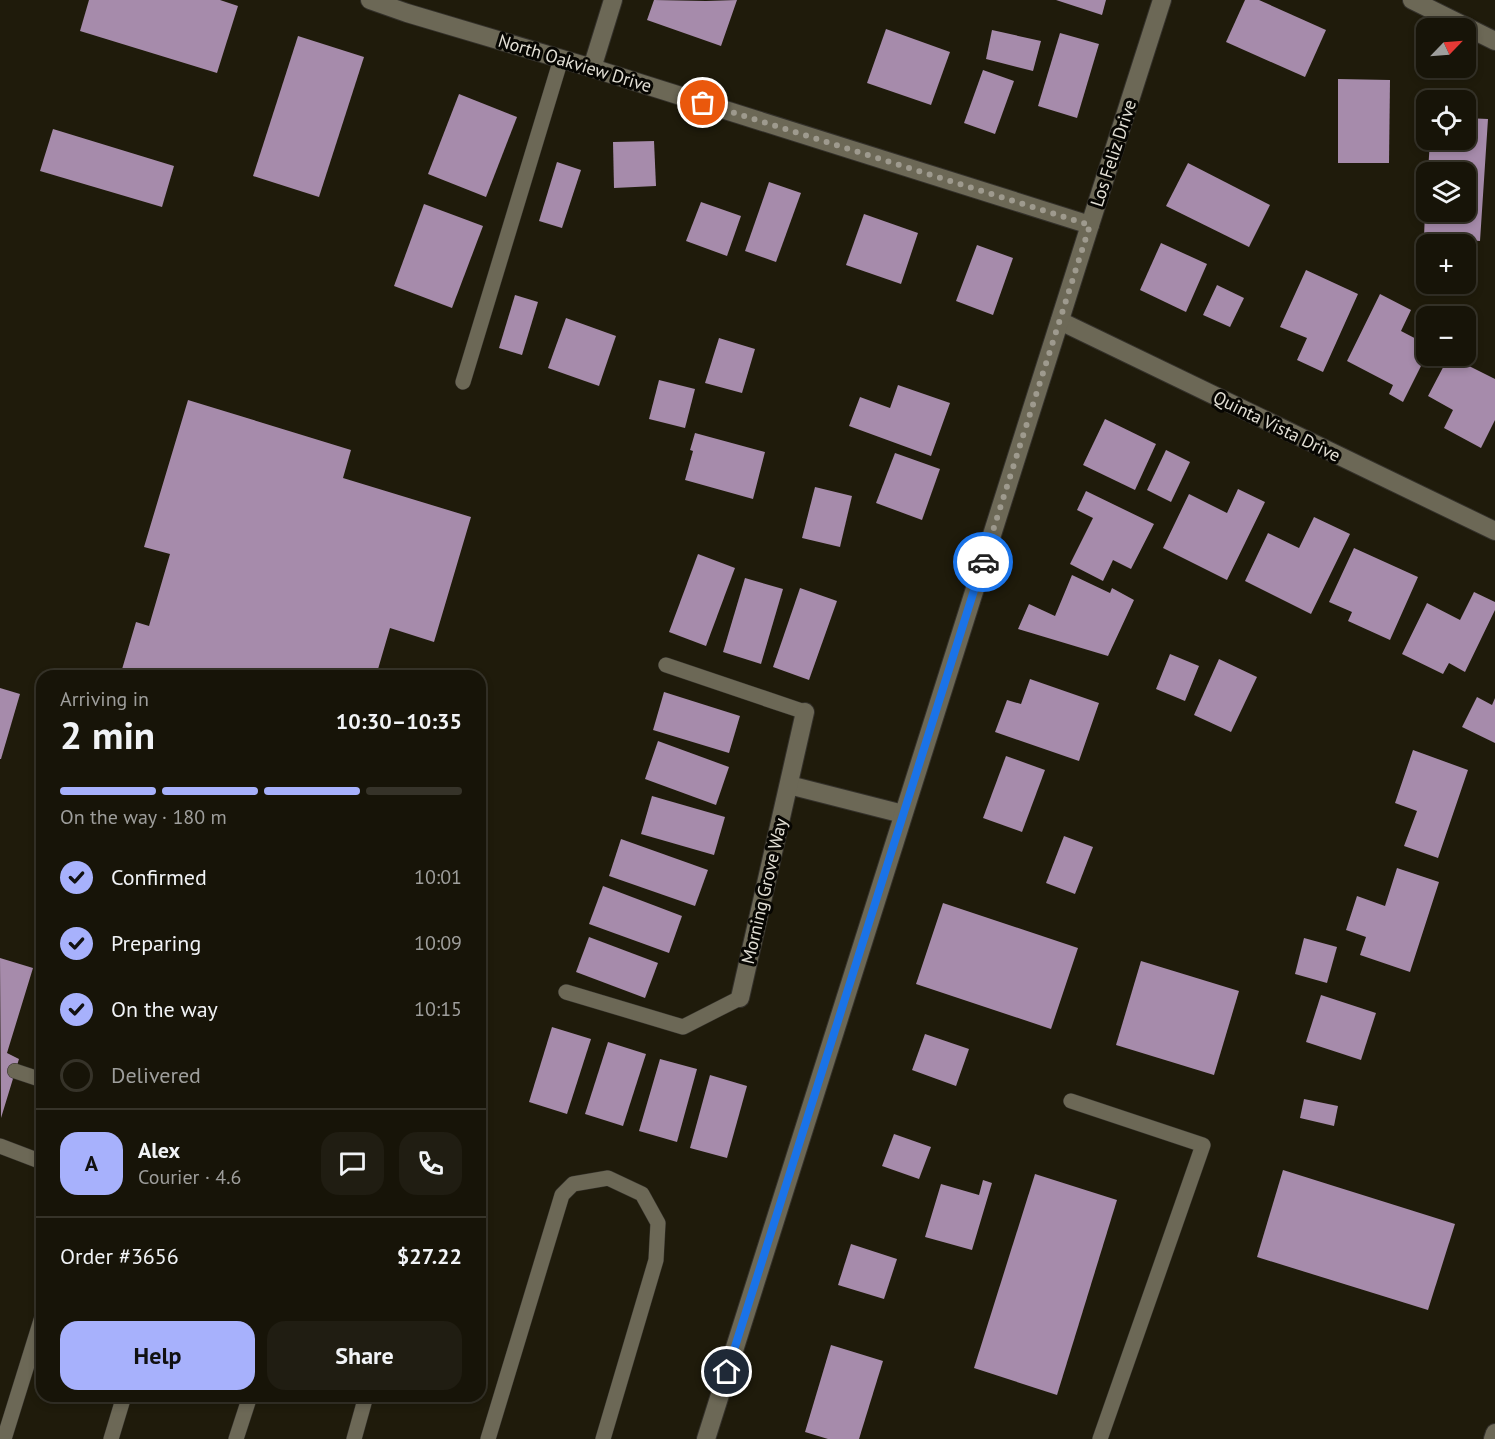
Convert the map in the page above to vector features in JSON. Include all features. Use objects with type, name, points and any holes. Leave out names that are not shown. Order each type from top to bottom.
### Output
[{"type":"street","name":"North Oakview Drive","points":[[370,0],[409,6],[561,59],[1090,225]]},
{"type":"street","points":[[592,68],[613,0]]},
{"type":"street","name":"Los Feliz Drive","points":[[706,1439],[1162,0]]},
{"type":"street","points":[[1412,0],[1495,41]]},
{"type":"street","name":"Quinta Vista Drive","points":[[1060,321],[1495,531]]},
{"type":"street","name":"Morning Grove Way","points":[[740,998],[805,712]]},
{"type":"street","points":[[789,785],[903,814]]},
{"type":"street","points":[[1493,1439],[1495,1433]]},
{"type":"lane","points":[[463,382],[561,59]]},
{"type":"lane","points":[[666,665],[805,712]]},
{"type":"lane","points":[[566,992],[683,1027],[740,998]]},
{"type":"lane","points":[[15,1071],[36,1078]]},
{"type":"lane","points":[[1071,1101],[1203,1145],[1100,1439]]},
{"type":"lane","points":[[0,1146],[36,1160]]},
{"type":"lane","points":[[488,1439],[562,1195],[573,1184],[608,1178],[642,1194],[658,1223],[656,1260],[603,1439]]},
{"type":"lane","points":[[4,1439],[36,1336]]},
{"type":"lane","points":[[111,1439],[122,1402]]},
{"type":"lane","points":[[236,1439],[248,1402]]},
{"type":"lane","points":[[354,1439],[364,1402]]},
{"type":"building","points":[[89,0],[220,0],[238,6],[217,73],[80,31]]},
{"type":"building","points":[[654,0],[737,0],[721,46],[647,20]]},
{"type":"building","points":[[1056,0],[1106,0],[1102,15]]},
{"type":"building","points":[[1245,0],[1259,0],[1326,30],[1305,77],[1226,42]]},
{"type":"building","points":[[886,29],[950,52],[931,105],[867,83]]},
{"type":"building","points":[[992,30],[1041,41],[1033,71],[986,59]]},
{"type":"building","points":[[1060,33],[1099,44],[1077,118],[1038,106]]},
{"type":"building","points":[[298,36],[364,57],[319,197],[253,176]]},
{"type":"building","points":[[983,70],[1014,81],[995,134],[964,123]]},
{"type":"building","points":[[1338,79],[1390,80],[1389,163],[1338,163]]},
{"type":"building","points":[[459,94],[517,117],[486,197],[428,174]]},
{"type":"building","points":[[1476,118],[1488,119],[1480,241],[1476,241],[1476,234],[1424,234],[1425,222],[1476,222],[1476,162],[1429,162],[1429,150],[1476,150]]},
{"type":"building","points":[[53,129],[174,166],[162,207],[40,171]]},
{"type":"building","points":[[654,141],[656,186],[614,188],[613,142]]},
{"type":"building","points":[[557,162],[581,170],[562,228],[539,221]]},
{"type":"building","points":[[1188,163],[1270,205],[1249,247],[1166,206]]},
{"type":"building","points":[[769,182],[801,193],[776,262],[745,251]]},
{"type":"building","points":[[701,202],[741,216],[727,256],[686,241]]},
{"type":"building","points":[[424,204],[483,226],[452,308],[394,286]]},
{"type":"building","points":[[864,214],[918,233],[901,284],[846,265]]},
{"type":"building","points":[[1161,243],[1207,264],[1186,312],[1140,290]]},
{"type":"building","points":[[977,245],[1013,258],[993,315],[956,301]]},
{"type":"building","points":[[1306,270],[1358,294],[1323,372],[1297,360],[1307,338],[1280,327]]},
{"type":"building","points":[[1217,285],[1244,298],[1230,327],[1203,315]]},
{"type":"building","points":[[1380,294],[1411,310],[1401,331],[1416,339],[1416,366],[1421,366],[1403,402],[1389,394],[1393,385],[1347,361]]},
{"type":"building","points":[[515,295],[538,302],[522,355],[499,348]]},
{"type":"building","points":[[566,318],[616,336],[599,386],[548,368]]},
{"type":"building","points":[[719,338],[755,349],[742,393],[705,383]]},
{"type":"building","points":[[1444,366],[1469,366],[1495,379],[1495,420],[1481,448],[1444,428],[1453,410],[1428,396]]},
{"type":"building","points":[[659,380],[695,389],[685,428],[649,419]]},
{"type":"building","points":[[898,385],[950,403],[931,456],[849,426],[860,397],[890,408]]},
{"type":"building","points":[[188,400],[351,450],[343,478],[471,517],[434,642],[390,628],[378,670],[122,670],[136,622],[149,626],[170,554],[144,547]]},
{"type":"building","points":[[1105,419],[1156,444],[1135,490],[1083,465]]},
{"type":"building","points":[[695,433],[765,452],[753,499],[685,480]]},
{"type":"building","points":[[1166,450],[1190,462],[1171,502],[1147,490]]},
{"type":"building","points":[[895,453],[940,469],[922,520],[876,503]]},
{"type":"building","points":[[815,487],[852,496],[840,547],[802,538]]},
{"type":"building","points":[[1238,489],[1265,502],[1227,580],[1163,548],[1189,494],[1227,513]]},
{"type":"building","points":[[1086,491],[1154,524],[1131,569],[1113,560],[1103,581],[1070,564],[1093,518],[1077,510]]},
{"type":"building","points":[[1314,517],[1350,534],[1311,614],[1245,581],[1268,533],[1299,548]]},
{"type":"building","points":[[1354,548],[1418,577],[1390,640],[1348,621],[1352,612],[1329,602]]},
{"type":"building","points":[[698,554],[735,568],[706,646],[669,632]]},
{"type":"building","points":[[1072,575],[1110,593],[1112,588],[1134,600],[1108,656],[1018,629],[1029,604],[1055,616]]},
{"type":"building","points":[[745,578],[783,589],[761,664],[723,652]]},
{"type":"building","points":[[800,588],[837,601],[809,680],[773,667]]},
{"type":"building","points":[[1474,592],[1495,602],[1495,610],[1465,672],[1449,663],[1443,674],[1402,654],[1427,603],[1460,620]]},
{"type":"building","points":[[1170,654],[1199,666],[1185,701],[1156,689]]},
{"type":"building","points":[[1219,659],[1257,677],[1231,732],[1194,715]]},
{"type":"building","points":[[1030,679],[1099,703],[1079,761],[995,732],[1007,700],[1021,704]]},
{"type":"building","points":[[0,688],[20,694],[1,759],[0,759]]},
{"type":"building","points":[[664,692],[740,716],[729,753],[653,730]]},
{"type":"building","points":[[1477,697],[1492,705],[1495,698],[1495,743],[1462,727]]},
{"type":"building","points":[[658,741],[729,767],[716,805],[645,779]]},
{"type":"building","points":[[1413,750],[1468,770],[1438,858],[1404,846],[1417,811],[1395,803]]},
{"type":"building","points":[[1006,756],[1045,770],[1022,832],[983,818]]},
{"type":"building","points":[[652,796],[725,817],[714,855],[641,834]]},
{"type":"building","points":[[1064,836],[1093,847],[1075,894],[1046,883]]},
{"type":"building","points":[[621,839],[708,870],[695,906],[609,876]]},
{"type":"building","points":[[1397,868],[1439,882],[1410,972],[1360,955],[1366,937],[1346,930],[1357,896],[1385,906]]},
{"type":"building","points":[[603,886],[682,916],[669,953],[589,924]]},
{"type":"building","points":[[943,903],[1078,948],[1051,1029],[916,984]]},
{"type":"building","points":[[589,937],[658,963],[645,998],[576,972]]},
{"type":"building","points":[[1304,938],[1337,947],[1327,983],[1295,974]]},
{"type":"building","points":[[0,958],[33,968],[7,1053],[19,1059],[1,1118]]},
{"type":"building","points":[[1141,961],[1239,991],[1214,1075],[1116,1045]]},
{"type":"building","points":[[1321,995],[1376,1013],[1361,1060],[1306,1042]]},
{"type":"building","points":[[552,1027],[591,1039],[567,1114],[529,1102]]},
{"type":"building","points":[[925,1034],[969,1049],[956,1086],[912,1070]]},
{"type":"building","points":[[608,1042],[646,1054],[623,1126],[585,1114]]},
{"type":"building","points":[[660,1059],[697,1069],[677,1142],[639,1131]]},
{"type":"building","points":[[710,1075],[747,1086],[727,1158],[690,1148]]},
{"type":"building","points":[[1304,1099],[1338,1106],[1334,1126],[1300,1118]]},
{"type":"building","points":[[894,1134],[931,1147],[919,1179],[882,1166]]},
{"type":"building","points":[[1283,1170],[1455,1224],[1428,1310],[1257,1257]]},
{"type":"building","points":[[1035,1174],[1117,1200],[1057,1395],[974,1368]]},
{"type":"building","points":[[983,1180],[992,1183],[972,1250],[925,1237],[941,1184],[979,1195]]},
{"type":"building","points":[[851,1244],[897,1259],[884,1299],[838,1285]]},
{"type":"building","points":[[831,1345],[883,1361],[859,1439],[828,1439],[805,1432]]},
{"type":"way so far","points":[[703,103],[1090,225],[983,562]]},
{"type":"route","points":[[727,1372],[983,562]]}]
